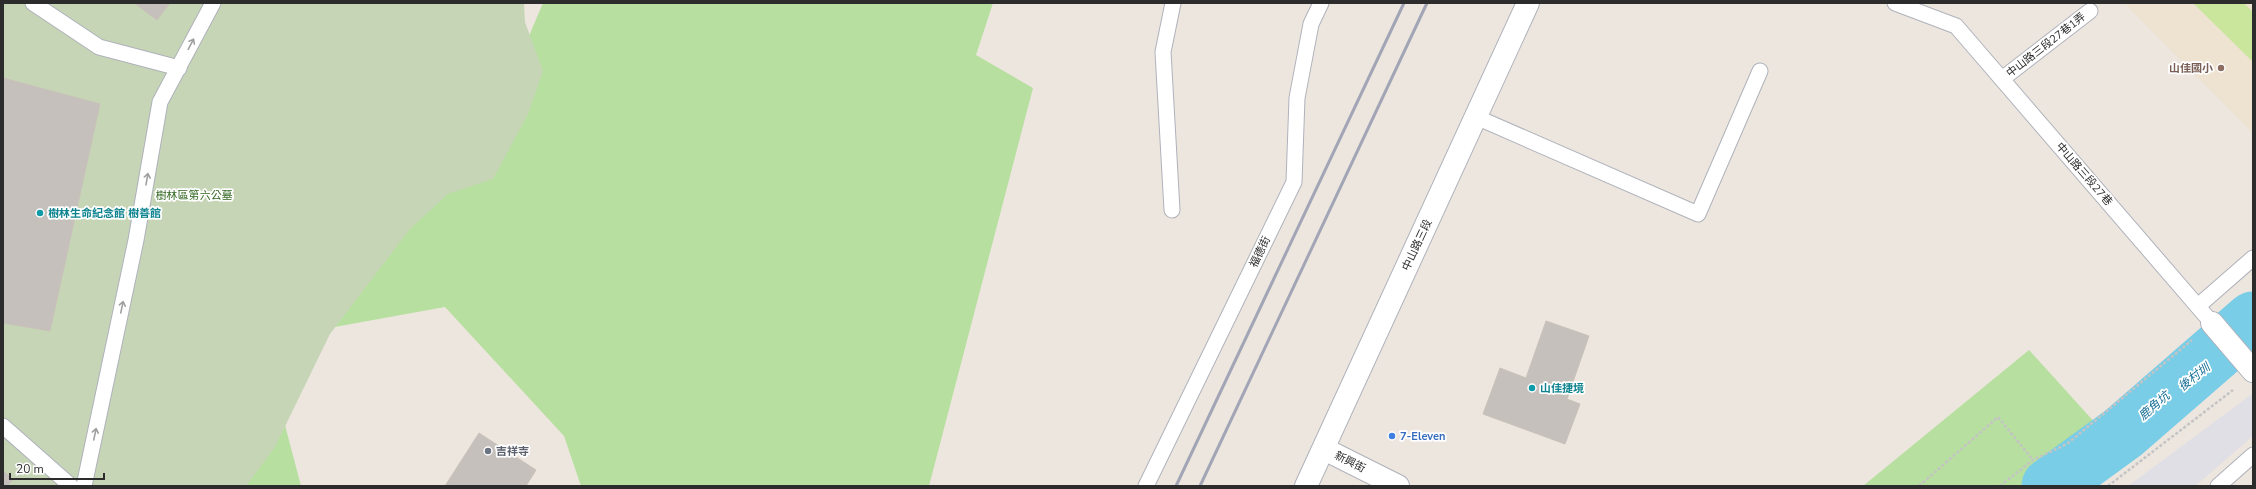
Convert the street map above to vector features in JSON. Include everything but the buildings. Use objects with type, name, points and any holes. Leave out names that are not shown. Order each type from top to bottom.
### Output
[{"type":"main road","name":"中山路三段","points":[[1306,486],[1528,3]]},
{"type":"main road","points":[[2212,323],[2253,371]]},
{"type":"main road","name":"新興街","points":[[1324,449],[1398,486]]},
{"type":"lane","points":[[33,3],[99,47],[179,68]]},
{"type":"lane","points":[[84,486],[136,240],[160,102],[213,3]]},
{"type":"lane","points":[[1172,210],[1163,52],[1174,3]]},
{"type":"lane","name":"福德街","points":[[1146,486],[1294,182],[1297,98],[1312,24],[1321,3]]},
{"type":"lane","name":"中山路三段27巷","points":[[1895,3],[1956,26],[2212,323]]},
{"type":"lane","name":"中山路三段27巷1弄","points":[[2002,79],[2090,11]]},
{"type":"lane","points":[[1476,117],[1698,214],[1760,71]]},
{"type":"lane","points":[[2198,306],[2253,258]]},
{"type":"lane","points":[[3,426],[71,486]]},
{"type":"lane","points":[[2218,486],[2253,455]]},
{"type":"path","points":[[2000,486],[2033,460],[2067,444],[2212,323]]},
{"type":"path","points":[[2108,486],[2234,389]]},
{"type":"path","points":[[1919,486],[1998,417],[2033,460]]},
{"type":"shaded area","name":"山佳國小","points":[[2124,3],[2253,3],[2253,133]]},
{"type":"shaded area","points":[[2252,394],[2253,436],[2195,486],[2128,486]]},
{"type":"green space","name":"樹林區第六公墓","points":[[3,3],[524,3],[525,22],[543,71],[528,114],[493,179],[448,194],[410,229],[330,334],[275,447],[246,486],[3,486]]},
{"type":"green space","points":[[543,3],[993,3],[976,55],[1033,88],[929,486],[581,486],[564,436],[445,307],[268,339],[498,109]]},
{"type":"green space","points":[[2193,3],[2244,3],[2253,12],[2253,62]]},
{"type":"green space","points":[[2029,350],[2127,458],[2089,486],[1863,486]]},
{"type":"green space","points":[[271,372],[301,486],[190,486]]},
{"type":"waterway","name":"鹿角坑","points":[[2050,486],[2123,433],[2253,320]]},
{"type":"waterway","name":"後村圳","points":[[2075,486],[2253,346]]},
{"type":"railway","points":[[1176,486],[1404,3]]},
{"type":"railway","points":[[1200,486],[1427,3]]},
{"type":"place","name":"山佳國小","points":[[2221,68]]},
{"type":"place","name":"樹林生命紀念館 樹善館","points":[[40,213]]},
{"type":"place","name":"山佳捷境","points":[[1532,388]]},
{"type":"place","name":"7-Eleven","points":[[1392,436]]},
{"type":"place","name":"吉祥寺","points":[[488,451]]}]
